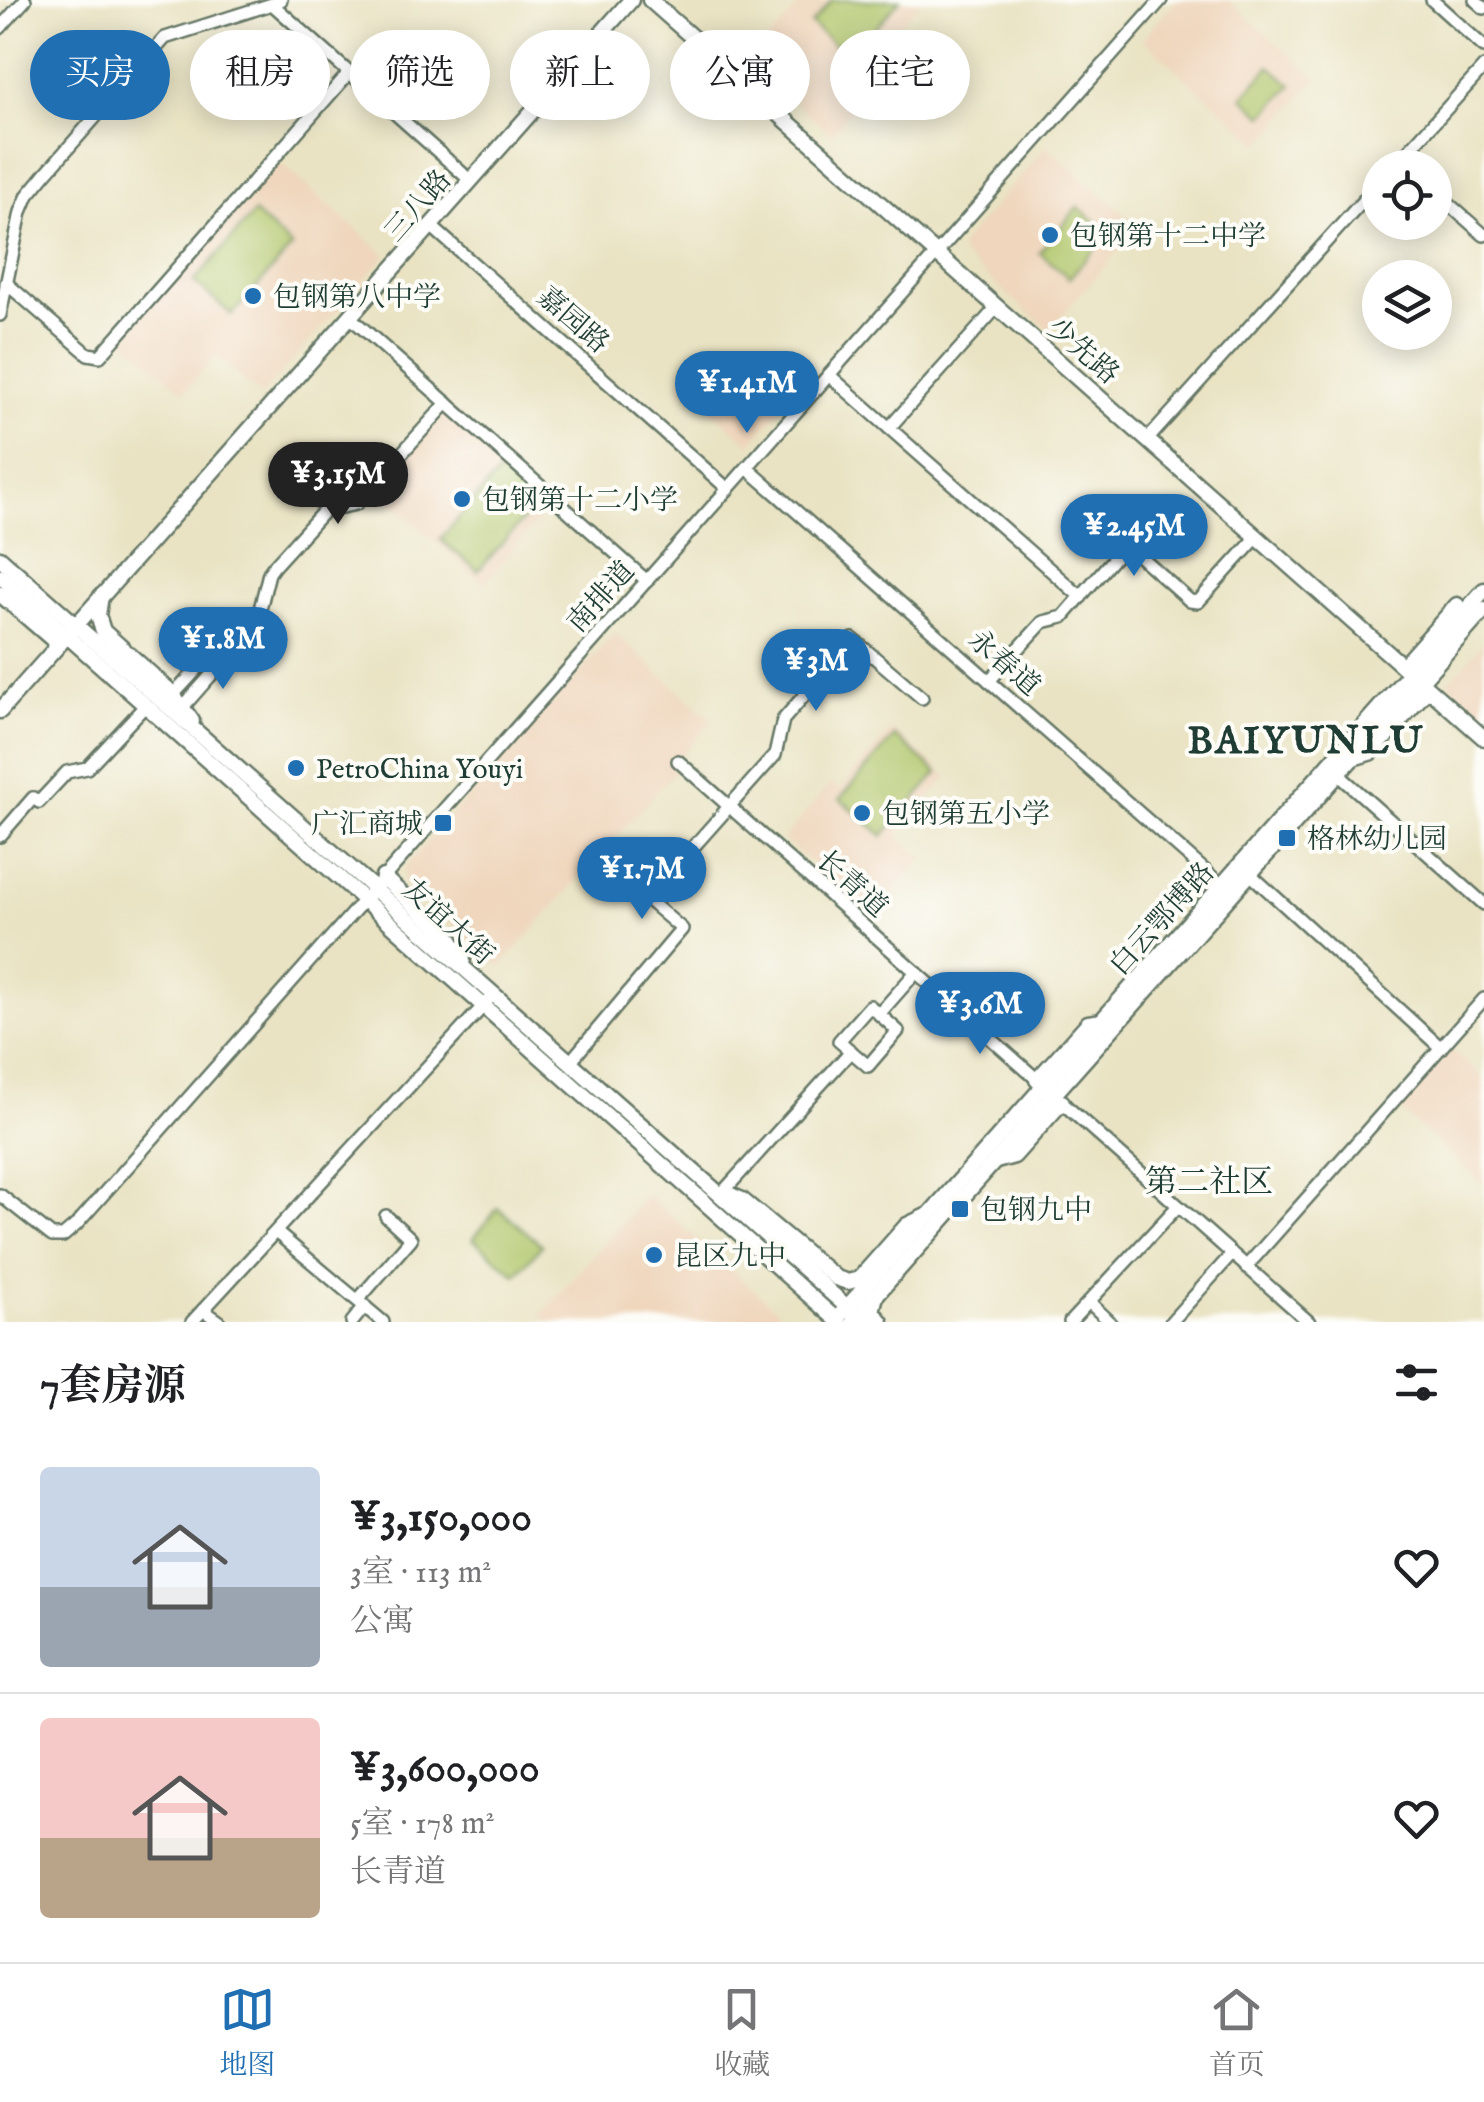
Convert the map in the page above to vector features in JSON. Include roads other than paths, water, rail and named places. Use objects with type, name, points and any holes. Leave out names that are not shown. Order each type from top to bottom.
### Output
[{"type":"main road","name":"三八路","points":[[0,710],[631,0]]},
{"type":"main road","name":"少先路","points":[[650,0],[1484,738]]},
{"type":"main road","name":"友谊大街","points":[[0,558],[66,635],[200,734],[379,882],[471,974],[489,1000],[847,1319]]},
{"type":"main road","name":"友谊大街","points":[[0,576],[364,899],[570,1062],[717,1189],[847,1319]]},
{"type":"main road","points":[[0,594],[66,635]]},
{"type":"main road","points":[[101,595],[98,615],[103,631],[178,701],[200,734]]},
{"type":"main road","points":[[1416,678],[1463,600],[1483,598]]},
{"type":"main road","name":"白云鄂博路","points":[[847,1319],[930,1215],[1049,1091],[1483,598]]},
{"type":"main road","name":"白云鄂博路","points":[[1049,1091],[1088,1022],[1103,1021],[1227,890],[1249,873],[1352,758],[1369,755],[1416,678]]},
{"type":"main road","points":[[847,1319],[876,1295],[996,1161],[1014,1156],[1049,1091]]},
{"type":"main road","points":[[717,1189],[742,1200],[836,1278],[848,1282],[859,1279],[907,1224],[930,1215]]},
{"type":"main road","points":[[876,1295],[872,1310],[881,1322]]},
{"type":"street","points":[[0,28],[24,0]]},
{"type":"street","name":"南排道","points":[[0,1195],[52,1236],[63,1236],[76,1226],[1161,0]]},
{"type":"street","points":[[1432,0],[1484,47]]},
{"type":"street","points":[[1475,0],[1484,8]]},
{"type":"street","points":[[0,315],[20,212],[28,195],[160,43],[176,32],[276,2],[348,74],[472,181]]},
{"type":"street","points":[[1413,150],[1484,67]]},
{"type":"street","points":[[6,283],[88,354],[102,354],[348,74]]},
{"type":"street","points":[[1148,440],[1362,202]]},
{"type":"street","points":[[1452,207],[1484,235]]},
{"type":"street","name":"嘉园路","points":[[431,226],[728,488]]},
{"type":"street","points":[[890,428],[996,307]]},
{"type":"street","points":[[351,318],[647,581]]},
{"type":"street","points":[[829,374],[1081,596]]},
{"type":"street","points":[[178,701],[212,674],[225,650],[260,609],[271,570],[324,511],[356,504],[447,403]]},
{"type":"street","name":"永春道","points":[[747,468],[1227,890]]},
{"type":"street","points":[[988,680],[1039,625],[1047,620],[1060,620],[1126,544],[1190,600],[1198,602],[1257,537]]},
{"type":"street","points":[[570,1062],[682,930],[647,899],[775,755],[783,720],[854,639],[922,698]]},
{"type":"street","points":[[0,836],[33,798],[38,802],[67,772],[87,768],[144,706]]},
{"type":"street","name":"长青道","points":[[678,760],[1309,1322]]},
{"type":"street","points":[[1338,774],[1484,904]]},
{"type":"street","points":[[1249,873],[1441,1048]]},
{"type":"street","points":[[879,1014],[916,972]]},
{"type":"street","points":[[1246,1266],[1484,999]]},
{"type":"street","points":[[192,1322],[489,1000]]},
{"type":"street","points":[[870,1006],[898,1031],[868,1066],[852,1052],[840,1041],[870,1006]]},
{"type":"street","points":[[717,1189],[852,1052]]},
{"type":"street","points":[[1070,1322],[1178,1206]]},
{"type":"street","points":[[352,1322],[411,1240],[386,1216]]},
{"type":"street","points":[[276,1233],[383,1322]]},
{"type":"street","points":[[1171,1322],[1232,1254]]},
{"type":"street","points":[[1089,1302],[1110,1322]]},
{"type":"street","points":[[203,1310],[220,1322]]},
{"type":"place","name":"包钢第十二中学","points":[[1050,235]]},
{"type":"place","name":"包钢第八中学","points":[[253,296]]},
{"type":"place","name":"包钢第十二小学","points":[[462,499]]},
{"type":"place","name":"PetroChina Youyi","points":[[296,768]]},
{"type":"place","name":"包钢第五小学","points":[[862,813]]},
{"type":"place","name":"广汇商城","points":[[443,823]]},
{"type":"place","name":"格林幼儿园","points":[[1287,838]]},
{"type":"place","name":"包钢九中","points":[[960,1209]]},
{"type":"place","name":"昆区九中","points":[[654,1255]]},
{"type":"district","name":"BAIYUNLU","points":[[1306,740]]},
{"type":"district","name":"第二社区","points":[[1209,1181]]}]
